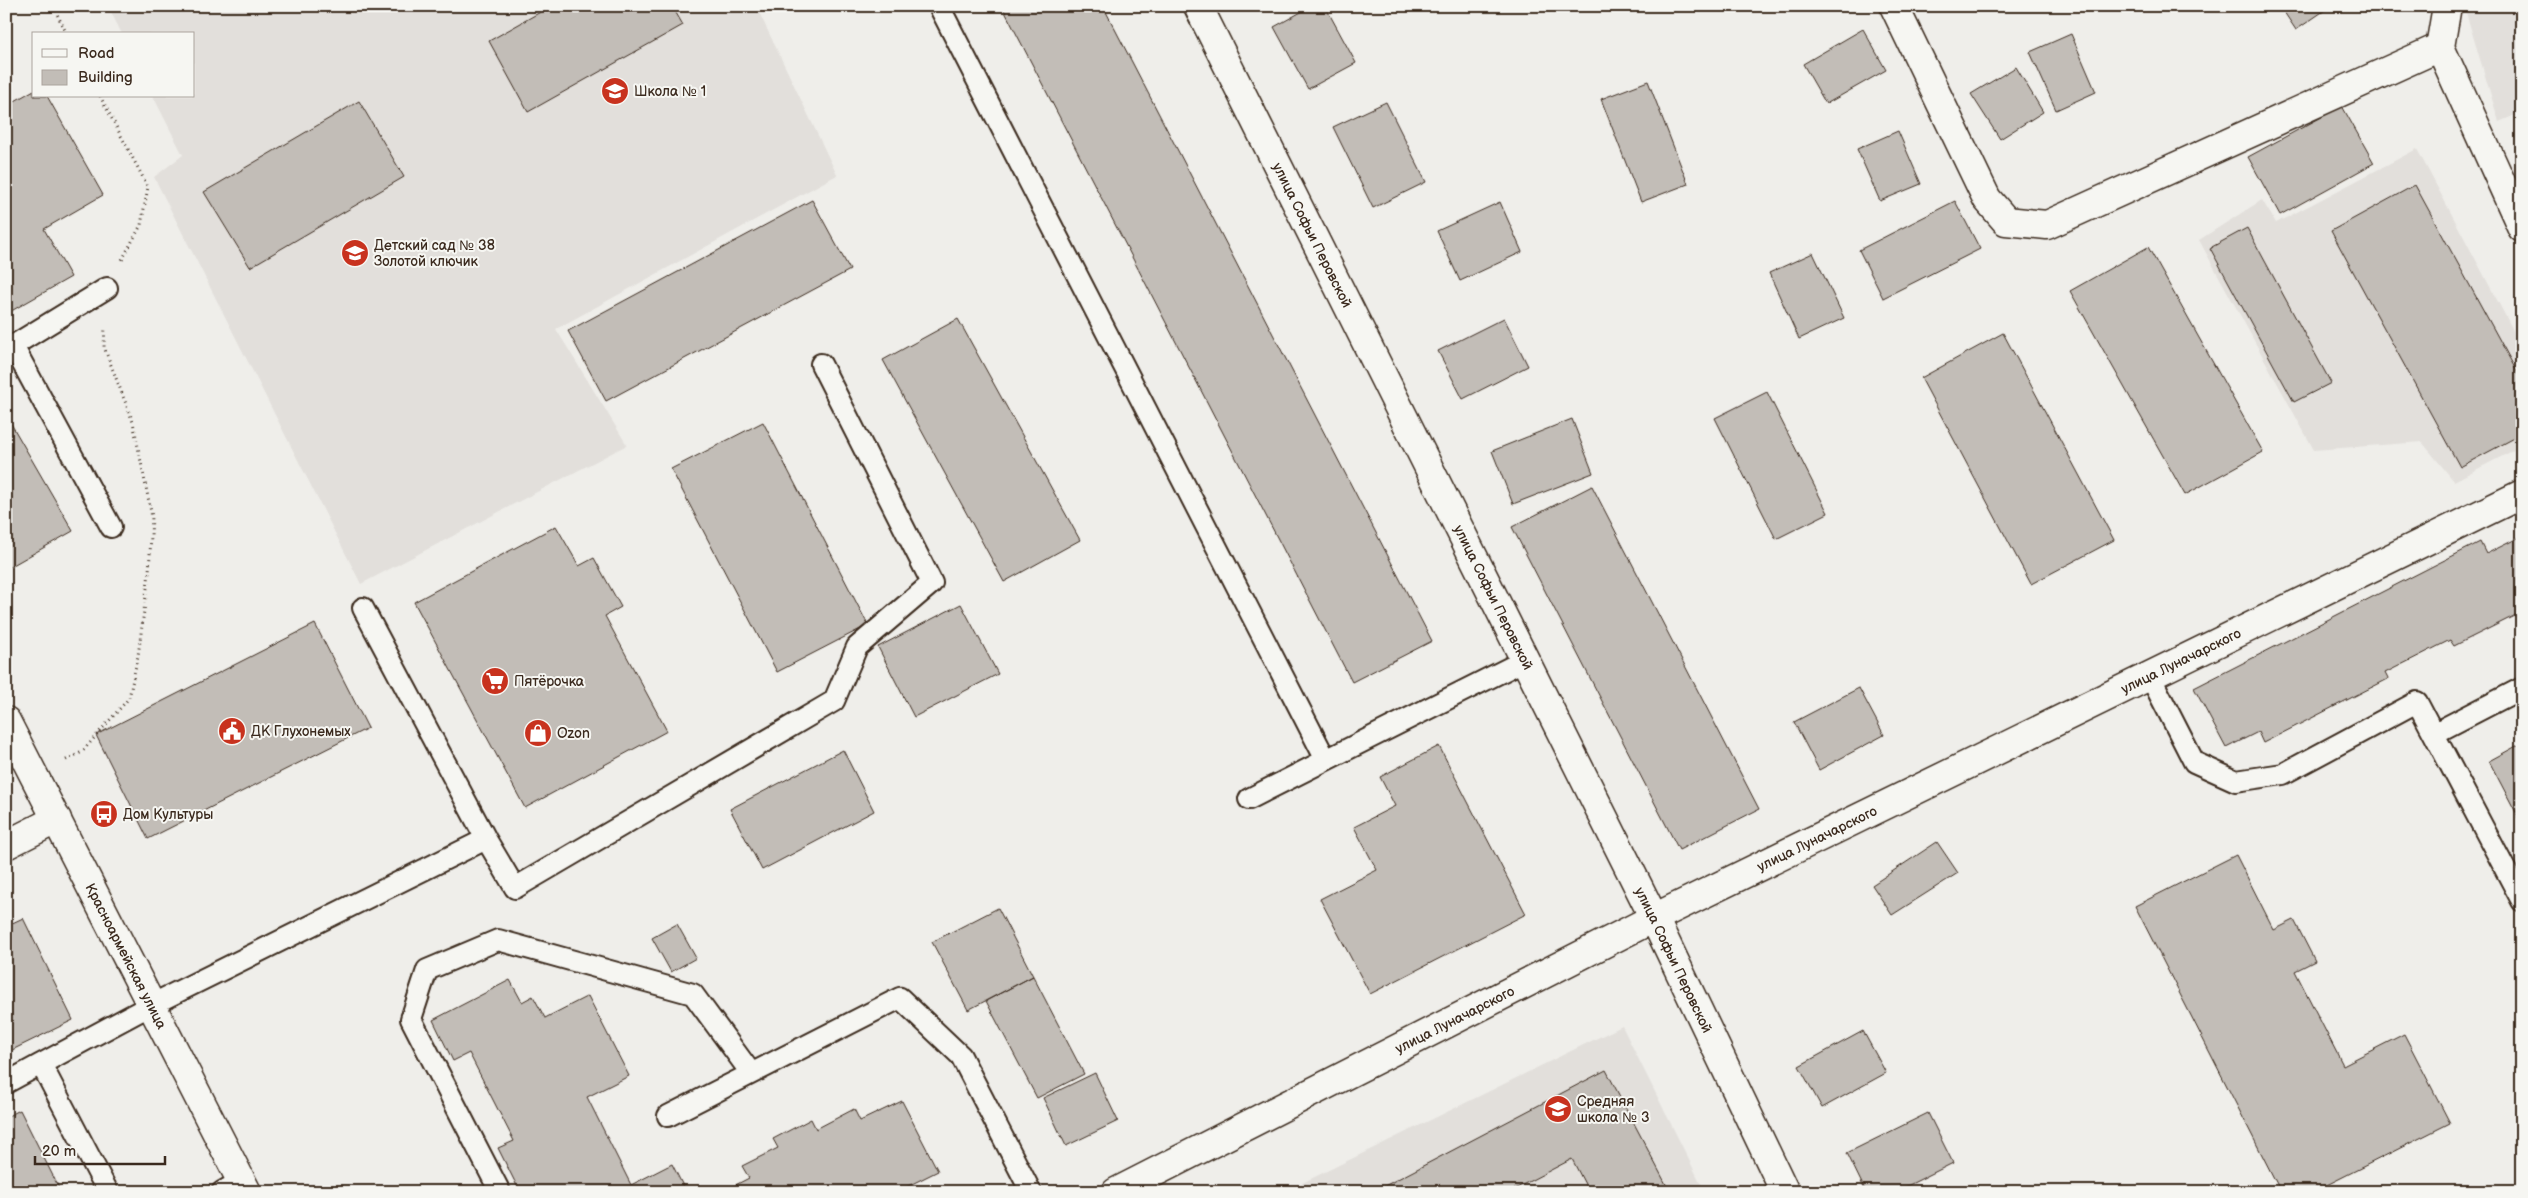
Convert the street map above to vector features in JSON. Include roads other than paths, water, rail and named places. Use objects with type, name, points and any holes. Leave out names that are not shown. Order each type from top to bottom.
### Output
[{"type":"street","name":"улица Софьи Перовской","points":[[1198,6],[1654,918],[1785,1192]]},
{"type":"street","points":[[1894,6],[1987,199],[2006,221],[2047,225],[2440,47]]},
{"type":"street","points":[[2446,6],[2440,47],[2522,228]]},
{"type":"street","name":"улица Луначарского","points":[[1116,1192],[1654,918],[2522,494]]},
{"type":"street","name":"Красноармейская улица","points":[[6,720],[151,1005],[237,1188]]},
{"type":"street","points":[[6,845],[57,819]]},
{"type":"lane","points":[[939,6],[1326,760]]},
{"type":"lane","points":[[107,288],[10,348],[111,527]]},
{"type":"lane","points":[[363,608],[486,839],[515,888],[834,701],[857,647],[932,583],[822,364]]},
{"type":"lane","points":[[1249,799],[1525,660]]},
{"type":"lane","points":[[2150,676],[2194,762],[2236,781],[2283,774],[2417,702],[2435,733],[2522,902]]},
{"type":"lane","points":[[2435,733],[2522,688]]},
{"type":"lane","points":[[6,1083],[151,1005],[486,839]]},
{"type":"lane","points":[[500,1192],[411,1019],[427,970],[498,940],[694,994],[752,1073]]},
{"type":"lane","points":[[668,1116],[900,998],[961,1056],[1030,1192]]},
{"type":"lane","points":[[41,1064],[108,1192]]},
{"type":"place","name":"Школа № 1","points":[[615,91]]},
{"type":"place","name":"Детский сад № 38 Золотой ключик","points":[[355,253]]},
{"type":"place","name":"Пятёрочка","points":[[495,681]]},
{"type":"place","name":"ДК Глухонемых","points":[[232,731]]},
{"type":"place","name":"Ozon","points":[[538,733]]},
{"type":"place","name":"Дом Культуры","points":[[104,814]]},
{"type":"place","name":"Средняя школа № 3","points":[[1558,1109]]}]
